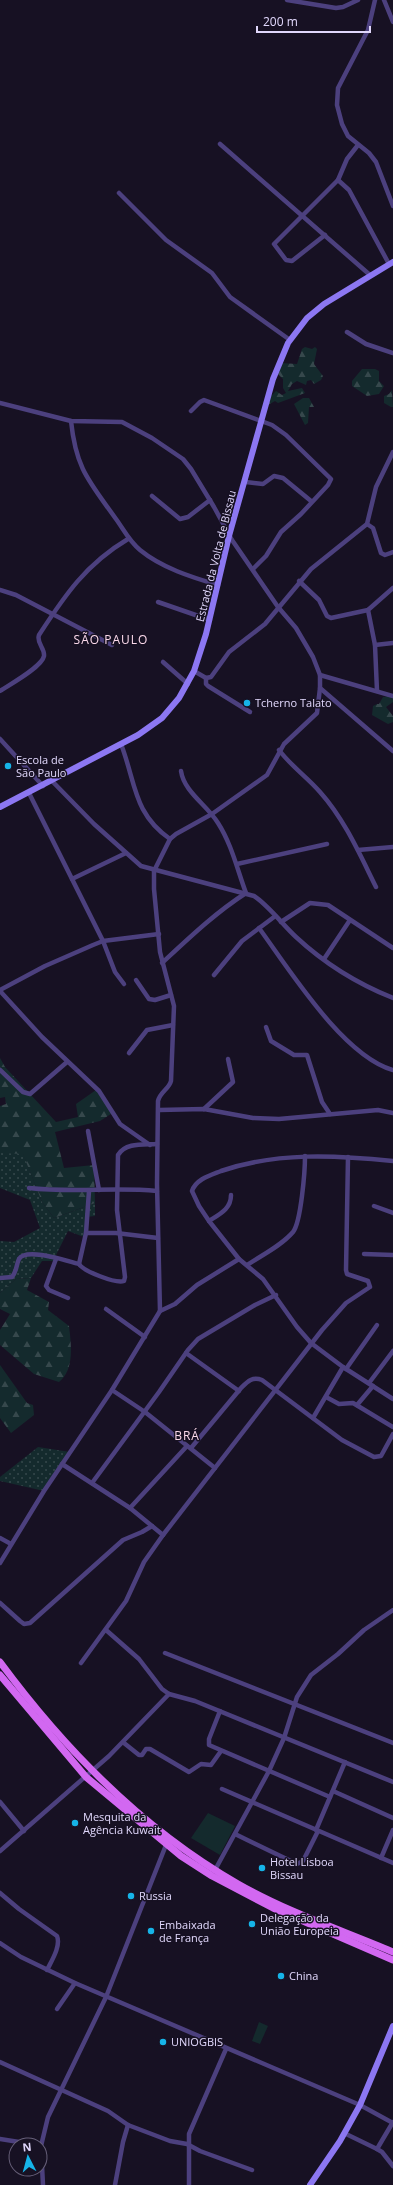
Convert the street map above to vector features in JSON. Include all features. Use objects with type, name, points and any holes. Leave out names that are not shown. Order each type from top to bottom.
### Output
[{"type":"main road","name":"Estrada da Volta de Bissau","points":[[0,807],[43,786],[121,744],[162,718],[179,698],[194,671],[210,620],[230,536],[273,379],[290,340],[307,318],[324,304],[391,263]]},
{"type":"main road","points":[[0,1662],[46,1722],[92,1772],[170,1838],[215,1870],[276,1903],[393,1952]]},
{"type":"main road","points":[[0,1675],[86,1777],[166,1845],[212,1876],[273,1908],[393,1960]]},
{"type":"main road","points":[[310,2185],[344,2133],[360,2105],[393,2026]]},
{"type":"street","points":[[287,0],[336,8],[343,7],[358,0]]},
{"type":"street","points":[[375,0],[368,30],[340,81],[336,96],[339,116],[345,132],[358,145],[369,153],[376,162],[393,206]]},
{"type":"street","points":[[384,0],[393,22]]},
{"type":"street","points":[[220,144],[302,214],[370,275]]},
{"type":"street","points":[[326,235],[292,261],[286,260],[274,244],[302,214],[338,180],[347,159],[358,145]]},
{"type":"street","points":[[338,180],[349,190],[391,263]]},
{"type":"street","points":[[119,193],[166,240],[212,272],[230,297],[290,340]]},
{"type":"street","points":[[347,332],[366,344],[393,353]]},
{"type":"street","points":[[191,411],[204,400],[262,420],[286,435],[331,479],[328,485],[282,532],[266,556],[253,569]]},
{"type":"street","points":[[0,403],[70,421],[122,422],[152,438],[183,459],[210,500],[230,536],[278,607],[296,628],[313,657],[320,675],[317,713],[296,731],[280,750],[267,775],[212,814],[183,829],[170,839],[154,871],[154,889],[162,963],[174,1006],[172,1025],[171,1081],[159,1096],[158,1110],[157,1191],[160,1311],[112,1390],[62,1464],[0,1563]]},
{"type":"street","points":[[70,421],[74,447],[79,463],[91,485],[120,524],[128,539],[144,553],[162,564],[218,585]]},
{"type":"street","points":[[194,671],[206,678],[211,677],[229,652],[265,624],[299,581],[311,569],[367,524],[376,487],[393,452]]},
{"type":"street","points":[[246,482],[263,484],[274,476],[283,478],[311,501]]},
{"type":"street","points":[[152,496],[180,519],[188,517],[210,500]]},
{"type":"street","points":[[367,524],[373,528],[381,554],[385,555],[393,552]]},
{"type":"street","points":[[0,691],[29,672],[43,658],[44,653],[38,638],[52,614],[73,585],[92,564],[108,551],[128,539]]},
{"type":"street","points":[[299,581],[318,600],[327,616],[331,618],[368,610],[393,588]]},
{"type":"street","points":[[0,590],[16,595],[112,645]]},
{"type":"street","points":[[158,602],[210,620]]},
{"type":"street","points":[[368,610],[375,645],[377,692]]},
{"type":"street","points":[[375,645],[393,643]]},
{"type":"street","points":[[163,662],[188,684]]},
{"type":"street","points":[[320,675],[393,696]]},
{"type":"street","points":[[206,678],[206,684],[208,686],[250,712]]},
{"type":"street","points":[[320,688],[393,752]]},
{"type":"street","points":[[0,739],[43,786]]},
{"type":"street","points":[[121,744],[142,810],[154,827],[170,839]]},
{"type":"street","points":[[280,750],[320,792],[345,826],[376,887]]},
{"type":"street","points":[[181,771],[184,784],[212,814],[229,844],[246,893]]},
{"type":"street","points":[[52,781],[141,866],[154,871],[246,893],[260,901],[274,917],[304,945],[357,980],[393,998]]},
{"type":"street","points":[[29,793],[103,941],[115,972],[124,984]]},
{"type":"street","points":[[237,864],[327,844]]},
{"type":"street","points":[[358,850],[393,847]]},
{"type":"street","points":[[72,879],[126,853]]},
{"type":"street","points":[[162,963],[198,928],[225,906],[246,893]]},
{"type":"street","points":[[281,922],[313,903],[331,906],[393,948]]},
{"type":"street","points":[[214,975],[238,945],[274,917]]},
{"type":"street","points":[[324,959],[350,920]]},
{"type":"street","points":[[259,928],[328,1020],[370,1060],[393,1070]]},
{"type":"street","points":[[150,1145],[120,1124],[99,1091],[67,1062],[0,990],[45,966],[103,941],[159,934]]},
{"type":"street","points":[[136,980],[149,999],[155,1000],[171,995]]},
{"type":"street","points":[[129,1053],[147,1030],[172,1025]]},
{"type":"street","points":[[266,1027],[271,1040],[294,1055],[307,1055],[322,1102],[330,1114]]},
{"type":"street","points":[[204,1109],[233,1082],[228,1059]]},
{"type":"street","points":[[0,1070],[23,1092],[30,1094],[67,1062]]},
{"type":"street","points":[[158,1110],[204,1109],[264,1119],[378,1110],[393,1113]]},
{"type":"street","points":[[88,1131],[99,1190]]},
{"type":"street","points":[[0,1278],[12,1276],[19,1259],[29,1253],[79,1264],[83,1269],[114,1281],[124,1281],[125,1277],[116,1188],[117,1160],[120,1151],[130,1146],[158,1144]]},
{"type":"street","points":[[247,1265],[283,1242],[296,1227],[305,1171],[305,1156]]},
{"type":"street","points":[[393,1159],[305,1156],[265,1160],[236,1166],[212,1175],[198,1182],[194,1187],[194,1196],[209,1221],[239,1259],[247,1265],[276,1295],[297,1327],[311,1343],[344,1368],[393,1399]]},
{"type":"street","points":[[81,1663],[106,1630],[131,1592],[144,1562],[163,1535],[311,1343],[340,1308],[370,1287],[368,1281],[347,1274],[346,1270],[348,1157]]},
{"type":"street","points":[[29,1188],[99,1190],[116,1188],[157,1191]]},
{"type":"street","points":[[79,1264],[86,1233],[89,1190]]},
{"type":"street","points":[[209,1221],[227,1209],[231,1201],[231,1195]]},
{"type":"street","points":[[374,1206],[393,1213]]},
{"type":"street","points":[[86,1233],[120,1234],[158,1238]]},
{"type":"street","points":[[364,1254],[393,1255]]},
{"type":"street","points":[[56,1259],[46,1286],[49,1290],[68,1298]]},
{"type":"street","points":[[160,1311],[174,1304],[198,1285],[239,1259]]},
{"type":"street","points":[[92,1483],[145,1412],[186,1353],[205,1334],[276,1295]]},
{"type":"street","points":[[106,1309],[145,1337]]},
{"type":"street","points":[[313,1418],[344,1368],[377,1325]]},
{"type":"street","points":[[358,1405],[393,1351]]},
{"type":"street","points":[[186,1353],[239,1391]]},
{"type":"street","points":[[130,1508],[189,1447],[248,1381],[255,1378],[262,1380],[342,1440],[374,1457],[381,1456],[393,1434]]},
{"type":"street","points":[[112,1390],[145,1412],[215,1468]]},
{"type":"street","points":[[326,1397],[339,1404],[350,1402],[358,1405],[393,1427]]},
{"type":"street","points":[[62,1464],[130,1508],[163,1535]]},
{"type":"street","points":[[0,1603],[24,1624],[30,1623],[119,1544],[152,1526]]},
{"type":"street","points":[[0,1538],[11,1544]]},
{"type":"street","points":[[215,1870],[269,1771],[284,1738],[299,1693],[314,1671],[338,1654],[364,1630],[393,1610]]},
{"type":"street","points":[[106,1630],[132,1652],[158,1685],[169,1694],[220,1711],[393,1782]]},
{"type":"street","points":[[165,1653],[202,1666],[295,1705],[393,1743]]},
{"type":"street","points":[[0,1852],[124,1743],[169,1694]]},
{"type":"street","points":[[220,1711],[208,1742],[209,1745],[330,1797]]},
{"type":"street","points":[[124,1743],[139,1755],[142,1755],[146,1749],[150,1749],[188,1772],[201,1764],[211,1765],[221,1751]]},
{"type":"street","points":[[235,1834],[297,1864],[303,1861],[345,1762]]},
{"type":"street","points":[[222,1789],[253,1801],[393,1863]]},
{"type":"street","points":[[333,1791],[393,1818]]},
{"type":"street","points":[[0,1802],[24,1831]]},
{"type":"street","points":[[381,1858],[393,1830]]},
{"type":"street","points":[[42,2137],[48,2117],[61,2088],[106,1996],[166,1845]]},
{"type":"street","points":[[0,1893],[14,1906],[57,1936],[57,1949],[47,1970]]},
{"type":"street","points":[[0,1943],[21,1957],[74,1983],[360,2105],[393,2123],[377,2149]]},
{"type":"street","points":[[57,2009],[74,1983]]},
{"type":"street","points":[[189,2185],[189,2134],[226,2049]]},
{"type":"street","points":[[0,2062],[61,2088],[108,2111],[128,2125],[170,2141],[188,2144],[205,2154],[252,2170]]},
{"type":"street","points":[[115,2185],[123,2142],[128,2125]]},
{"type":"street","points":[[344,2133],[382,2152],[393,2166]]},
{"type":"green space","points":[[305,347],[312,349],[315,347],[317,349],[314,364],[323,376],[321,380],[314,384],[311,380],[307,381],[306,385],[297,381],[292,384],[288,391],[302,388],[305,393],[278,403],[275,401],[268,405],[269,398],[276,391],[282,395],[286,393],[283,388],[283,379],[277,373],[281,363],[297,364],[302,349]]},
{"type":"green space","points":[[362,369],[375,369],[379,371],[379,381],[384,386],[379,394],[367,396],[352,386],[352,381]]},
{"type":"green space","points":[[392,390],[393,407],[391,407],[384,403],[384,396],[389,394]]},
{"type":"green space","points":[[303,398],[309,398],[314,407],[309,407],[308,423],[305,425],[294,404]]},
{"type":"green space","points":[[383,697],[393,697],[393,702],[386,707],[393,716],[393,722],[388,724],[372,715],[373,706],[379,704]]},
{"type":"green space","points":[[0,1058],[5,1067],[56,1122],[78,1117],[76,1104],[96,1090],[114,1112],[100,1121],[55,1132],[64,1168],[94,1165],[95,1203],[54,1218],[42,1202],[23,1154],[0,1153],[0,1106],[6,1104],[5,1097],[0,1098]]},
{"type":"green space","points":[[0,1153],[23,1153],[42,1202],[54,1218],[95,1203],[95,1216],[86,1217],[84,1237],[68,1231],[53,1261],[42,1261],[31,1278],[16,1279],[0,1293],[0,1241],[14,1242],[40,1228],[30,1200],[0,1188]]},
{"type":"green space","points":[[31,1278],[27,1290],[49,1302],[48,1310],[69,1326],[71,1348],[70,1363],[68,1371],[59,1382],[34,1374],[0,1345],[0,1330],[10,1314],[0,1309],[0,1293],[16,1279]]},
{"type":"green space","points":[[0,1365],[27,1403],[33,1405],[34,1415],[11,1433],[0,1418]]},
{"type":"green space","points":[[38,1447],[70,1452],[44,1491],[0,1481],[0,1477]]},
{"type":"green space","points":[[208,1813],[235,1826],[220,1855],[191,1838]]},
{"type":"green space","points":[[259,2022],[268,2026],[260,2044],[252,2041]]},
{"type":"place","name":"Tcherno Talato","points":[[247,703]]},
{"type":"place","name":"Escola de São Paulo","points":[[8,766]]},
{"type":"place","name":"Mesquita da Agência Kuwait","points":[[75,1823]]},
{"type":"place","name":"Hotel Lisboa Bissau","points":[[262,1868]]},
{"type":"place","name":"Russia","points":[[131,1896]]},
{"type":"place","name":"Delegação da União Europeia","points":[[252,1924]]},
{"type":"place","name":"Embaixada de França","points":[[151,1931]]},
{"type":"place","name":"China","points":[[281,1976]]},
{"type":"place","name":"UNIOGBIS","points":[[163,2042]]},
{"type":"district","name":"SÃO PAULO","points":[[111,640]]},
{"type":"district","name":"BRÁ","points":[[187,1436]]}]
